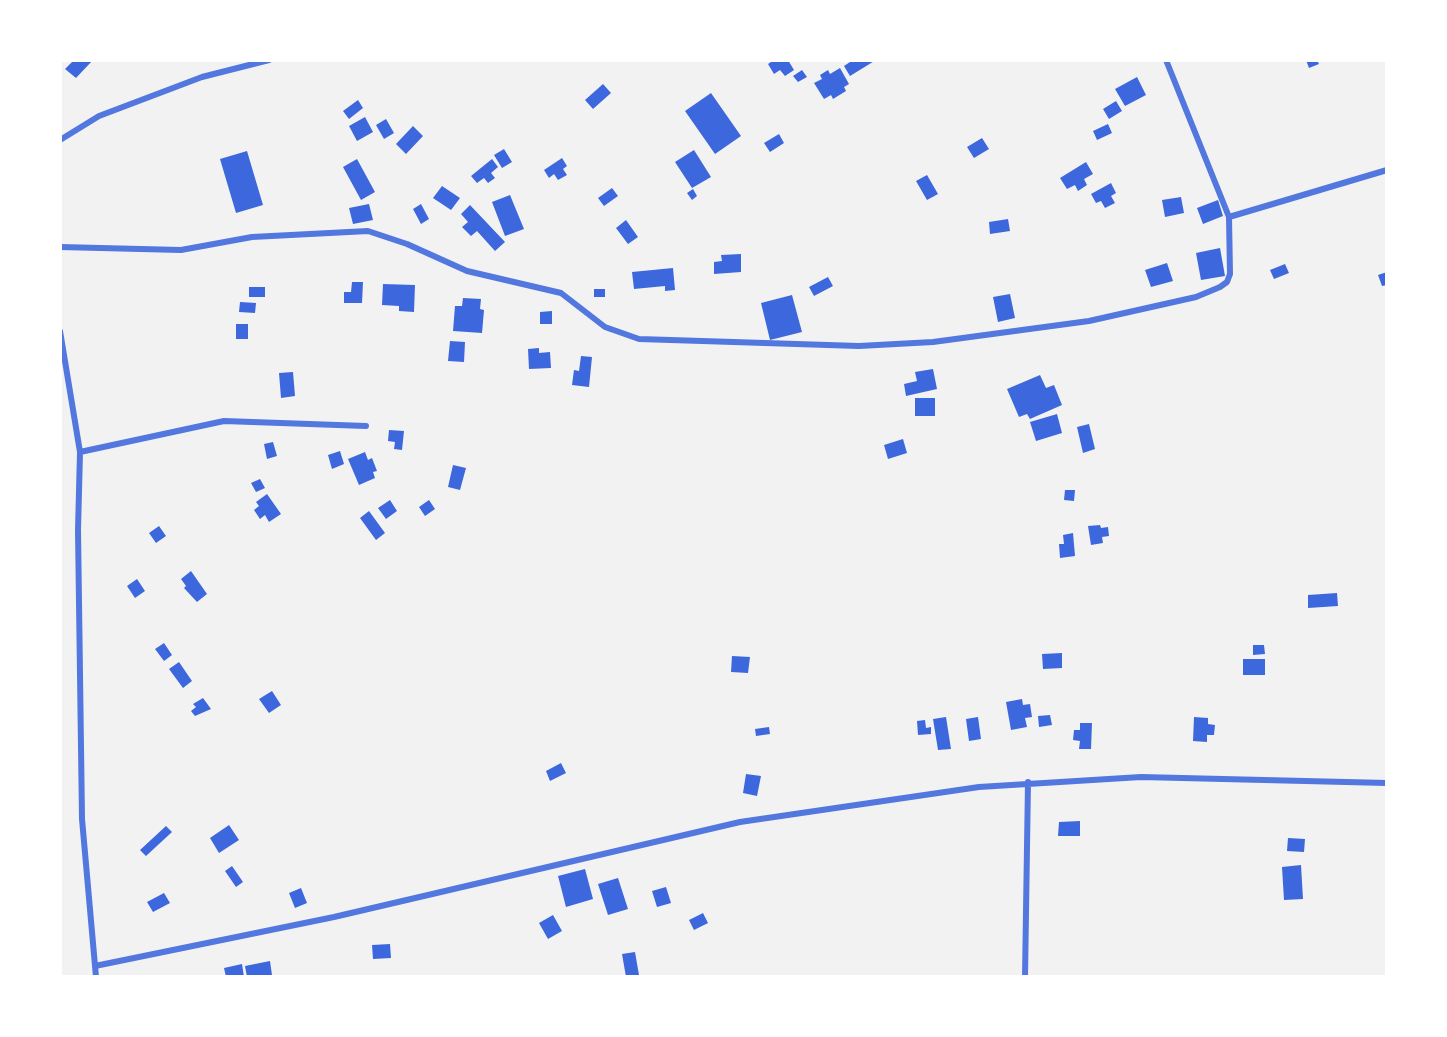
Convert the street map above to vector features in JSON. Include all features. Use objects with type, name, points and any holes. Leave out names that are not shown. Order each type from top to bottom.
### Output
[{"type":"street","points":[[60,140],[99,116],[202,77],[269,60]]},
{"type":"street","points":[[60,247],[181,250],[252,237],[368,231],[407,244],[467,271],[561,293],[605,327],[639,339],[859,346],[933,342],[1089,321],[1196,297],[1227,282],[1230,274],[1228,217],[1166,60]]},
{"type":"street","points":[[1228,217],[1387,170]]},
{"type":"street","points":[[60,331],[80,452],[78,530],[82,819],[96,977]]},
{"type":"street","points":[[80,452],[224,421],[366,426]]},
{"type":"street","points":[[95,966],[334,917],[740,822],[1028,782],[1141,777],[1387,783]]},
{"type":"street","points":[[1025,977],[1028,782]]},
{"type":"building","points":[[74,60],[93,60],[76,78],[65,69]]},
{"type":"building","points":[[774,60],[788,60],[794,70],[785,76],[780,70],[774,74],[768,64]]},
{"type":"building","points":[[853,60],[876,60],[850,76],[844,66]]},
{"type":"building","points":[[1306,60],[1317,60],[1319,64],[1309,68]]},
{"type":"building","points":[[840,68],[849,84],[844,87],[846,91],[833,99],[831,95],[824,99],[814,83],[822,79],[820,75],[828,70],[830,74]]},
{"type":"building","points":[[802,70],[807,77],[798,82],[793,76]]},
{"type":"building","points":[[1137,77],[1146,95],[1125,106],[1115,89]]},
{"type":"building","points":[[603,84],[611,93],[593,109],[585,100]]},
{"type":"building","points":[[711,93],[741,136],[715,154],[685,111]]},
{"type":"building","points":[[358,100],[363,108],[349,119],[343,111]]},
{"type":"building","points":[[1116,101],[1122,111],[1109,119],[1103,109]]},
{"type":"building","points":[[365,117],[373,132],[357,141],[349,126]]},
{"type":"building","points":[[386,119],[394,133],[384,139],[376,125]]},
{"type":"building","points":[[1108,124],[1112,133],[1097,140],[1093,131]]},
{"type":"building","points":[[413,126],[423,136],[406,154],[396,144]]},
{"type":"building","points":[[779,134],[784,143],[770,152],[764,143]]},
{"type":"building","points":[[982,138],[989,149],[974,158],[967,147]]},
{"type":"building","points":[[504,149],[512,162],[502,168],[494,155]]},
{"type":"building","points":[[694,150],[711,177],[692,188],[675,162]]},
{"type":"building","points":[[247,151],[263,205],[236,213],[220,159]]},
{"type":"building","points":[[562,158],[567,166],[563,169],[567,175],[558,180],[554,174],[549,178],[544,170]]},
{"type":"building","points":[[357,159],[375,192],[361,200],[343,167]]},
{"type":"building","points":[[492,159],[498,167],[491,173],[495,178],[488,183],[484,178],[477,183],[471,176]]},
{"type":"building","points":[[1086,162],[1093,174],[1084,179],[1087,185],[1078,191],[1075,185],[1067,189],[1060,178]]},
{"type":"building","points":[[927,175],[938,194],[927,200],[916,181]]},
{"type":"building","points":[[1111,183],[1116,193],[1111,196],[1115,203],[1105,208],[1101,201],[1096,203],[1091,194]]},
{"type":"building","points":[[442,186],[460,198],[451,210],[433,198]]},
{"type":"building","points":[[612,188],[618,196],[604,206],[598,198]]},
{"type":"building","points":[[693,189],[697,196],[692,200],[687,193]]},
{"type":"building","points":[[510,195],[524,229],[505,236],[492,202]]},
{"type":"building","points":[[1181,197],[1184,213],[1165,217],[1162,200]]},
{"type":"building","points":[[1218,200],[1223,216],[1203,224],[1197,208]]},
{"type":"building","points":[[369,204],[373,220],[353,224],[349,208]]},
{"type":"building","points":[[421,204],[429,219],[421,224],[413,209]]},
{"type":"building","points":[[470,205],[505,242],[495,251],[477,231],[471,236],[462,227],[468,222],[461,214]]},
{"type":"building","points":[[1008,219],[1010,231],[990,234],[989,222]]},
{"type":"building","points":[[626,220],[638,237],[628,244],[616,228]]},
{"type":"building","points":[[1220,248],[1225,276],[1201,280],[1196,253]]},
{"type":"building","points":[[741,254],[741,272],[714,274],[714,262],[722,261],[721,255]]},
{"type":"building","points":[[1167,263],[1173,281],[1151,287],[1145,270]]},
{"type":"building","points":[[1285,264],[1289,273],[1274,279],[1270,270]]},
{"type":"building","points":[[673,268],[675,290],[665,291],[665,286],[634,289],[632,272]]},
{"type":"building","points":[[1387,272],[1387,285],[1382,286],[1378,275]]},
{"type":"building","points":[[828,277],[833,286],[814,296],[809,287]]},
{"type":"building","points":[[352,282],[363,282],[362,303],[344,303],[344,292],[351,292]]},
{"type":"building","points":[[383,284],[415,285],[414,312],[399,311],[399,306],[382,305]]},
{"type":"building","points":[[249,287],[265,287],[265,297],[249,297]]},
{"type":"building","points":[[594,289],[605,289],[605,297],[594,297]]},
{"type":"building","points":[[1010,294],[1015,318],[998,322],[993,297]]},
{"type":"building","points":[[792,295],[802,332],[770,340],[761,303]]},
{"type":"building","points":[[463,298],[481,299],[480,309],[484,310],[482,333],[453,331],[455,306],[462,306]]},
{"type":"building","points":[[240,302],[256,303],[255,313],[239,312]]},
{"type":"building","points":[[552,311],[552,324],[540,324],[540,312]]},
{"type":"building","points":[[236,324],[248,324],[248,339],[236,339]]},
{"type":"building","points":[[450,341],[465,342],[464,362],[448,361]]},
{"type":"building","points":[[539,348],[539,353],[550,352],[551,368],[529,369],[528,349]]},
{"type":"building","points":[[581,356],[592,357],[589,387],[572,385],[574,370],[579,371]]},
{"type":"building","points":[[933,369],[937,389],[906,396],[904,384],[917,381],[915,372]]},
{"type":"building","points":[[293,372],[295,396],[281,398],[279,373]]},
{"type":"building","points":[[1040,375],[1046,388],[1054,385],[1062,405],[1030,419],[1027,414],[1019,417],[1007,389]]},
{"type":"building","points":[[915,398],[935,398],[935,416],[915,416]]},
{"type":"building","points":[[1057,414],[1062,433],[1036,441],[1030,422]]},
{"type":"building","points":[[1089,424],[1095,449],[1083,453],[1077,427]]},
{"type":"building","points":[[389,430],[404,431],[402,450],[394,449],[395,442],[388,441]]},
{"type":"building","points":[[903,439],[907,453],[888,459],[884,445]]},
{"type":"building","points":[[273,442],[277,456],[267,459],[264,444]]},
{"type":"building","points":[[340,451],[344,464],[332,469],[328,455]]},
{"type":"building","points":[[365,452],[368,460],[372,458],[377,471],[373,472],[375,478],[359,485],[348,459]]},
{"type":"building","points":[[453,465],[466,468],[460,490],[448,487]]},
{"type":"building","points":[[260,479],[265,488],[256,492],[251,483]]},
{"type":"building","points":[[1065,490],[1075,490],[1074,501],[1064,500]]},
{"type":"building","points":[[267,494],[281,514],[269,522],[265,515],[260,519],[254,510],[259,506],[256,502]]},
{"type":"building","points":[[390,500],[397,511],[386,519],[378,508]]},
{"type":"building","points":[[429,500],[435,509],[425,516],[419,507]]},
{"type":"building","points":[[369,511],[385,533],[376,540],[360,518]]},
{"type":"building","points":[[1100,525],[1101,528],[1108,527],[1109,536],[1102,537],[1103,543],[1091,545],[1088,526]]},
{"type":"building","points":[[159,526],[166,536],[156,543],[149,533]]},
{"type":"building","points":[[1073,533],[1075,556],[1060,558],[1059,544],[1064,544],[1063,535]]},
{"type":"building","points":[[191,571],[207,594],[197,602],[184,588],[186,586],[181,579]]},
{"type":"building","points":[[137,579],[145,591],[135,598],[127,586]]},
{"type":"building","points":[[1337,593],[1338,606],[1308,608],[1308,595]]},
{"type":"building","points":[[164,643],[172,655],[164,661],[155,649]]},
{"type":"building","points":[[1253,645],[1264,645],[1265,654],[1253,655]]},
{"type":"building","points":[[1062,653],[1062,668],[1043,669],[1042,654]]},
{"type":"building","points":[[732,656],[750,657],[748,673],[731,672]]},
{"type":"building","points":[[1243,659],[1265,659],[1265,675],[1243,675]]},
{"type":"building","points":[[179,662],[192,681],[183,688],[169,669]]},
{"type":"building","points":[[272,691],[281,705],[269,713],[259,699]]},
{"type":"building","points":[[203,698],[211,709],[195,716],[191,711],[196,707],[193,704]]},
{"type":"building","points":[[1022,699],[1023,705],[1030,704],[1032,717],[1025,718],[1027,727],[1011,730],[1006,702]]},
{"type":"building","points":[[1050,715],[1052,725],[1039,727],[1038,716]]},
{"type":"building","points":[[946,717],[951,749],[938,750],[933,719]]},
{"type":"building","points":[[978,717],[981,739],[969,741],[966,719]]},
{"type":"building","points":[[1194,717],[1208,718],[1208,724],[1215,725],[1214,735],[1207,735],[1207,742],[1193,741]]},
{"type":"building","points":[[925,720],[926,728],[931,727],[931,734],[918,735],[917,721]]},
{"type":"building","points":[[1080,723],[1092,723],[1091,749],[1079,749],[1080,741],[1073,740],[1074,730],[1080,730]]},
{"type":"building","points":[[769,727],[770,734],[756,736],[755,729]]},
{"type":"building","points":[[561,763],[566,773],[550,781],[546,771]]},
{"type":"building","points":[[746,774],[761,776],[757,796],[743,793]]},
{"type":"building","points":[[1080,821],[1080,836],[1058,836],[1059,822]]},
{"type":"building","points":[[229,825],[239,840],[219,853],[210,838]]},
{"type":"building","points":[[166,826],[172,832],[146,856],[140,850]]},
{"type":"building","points":[[1288,838],[1305,839],[1304,852],[1287,851]]},
{"type":"building","points":[[1301,865],[1303,899],[1284,900],[1282,867]]},
{"type":"building","points":[[232,866],[243,882],[236,887],[225,871]]},
{"type":"building","points":[[585,869],[593,899],[566,907],[558,876]]},
{"type":"building","points":[[618,878],[628,909],[608,915],[598,884]]},
{"type":"building","points":[[666,887],[671,903],[657,907],[652,891]]},
{"type":"building","points":[[301,888],[307,903],[295,908],[289,893]]},
{"type":"building","points":[[164,893],[170,903],[153,912],[147,902]]},
{"type":"building","points":[[703,913],[708,923],[694,930],[689,920]]},
{"type":"building","points":[[553,915],[562,931],[548,939],[539,923]]},
{"type":"building","points":[[390,944],[391,958],[373,959],[372,945]]},
{"type":"building","points":[[635,952],[639,975],[626,977],[622,954]]},
{"type":"building","points":[[270,961],[272,975],[247,977],[245,966]]},
{"type":"building","points":[[242,964],[244,977],[226,977],[224,968]]}]
